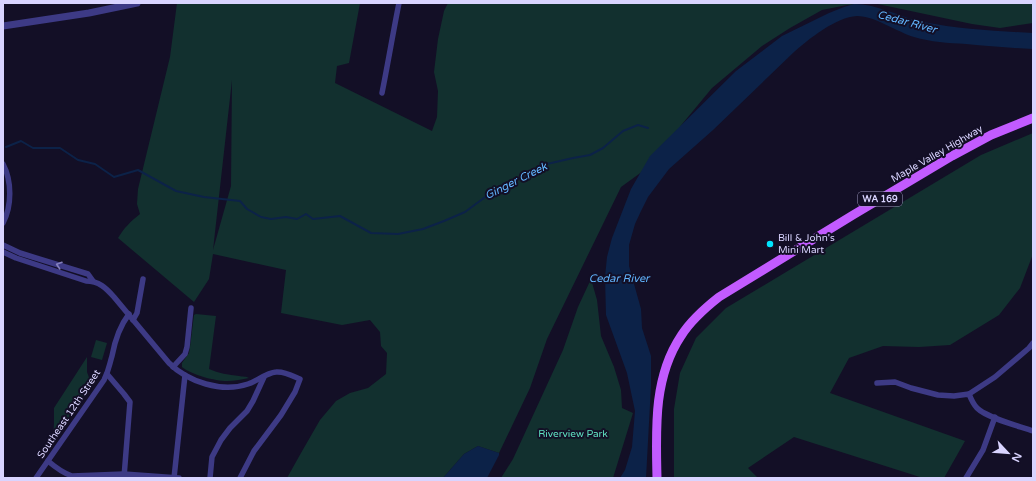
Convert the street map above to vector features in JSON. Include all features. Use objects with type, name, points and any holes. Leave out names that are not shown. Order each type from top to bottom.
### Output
[{"type":"main road","name":"Maple Valley Highway","points":[[656,478],[656,424],[658,403],[665,368],[672,351],[681,336],[700,313],[720,297],[952,156],[991,135],[1033,118]]},
{"type":"street","points":[[3,26],[89,13],[137,3]]},
{"type":"street","points":[[382,92],[399,3]]},
{"type":"street","points":[[3,164],[8,180],[10,194],[3,223]]},
{"type":"street","points":[[3,245],[88,274],[93,281]]},
{"type":"street","points":[[3,252],[16,258],[86,281],[93,281],[100,284],[108,290],[173,367],[185,375],[202,382],[226,387],[237,387],[248,384],[271,373],[278,372],[300,379],[295,392],[281,415],[254,451],[240,478]]},
{"type":"street","points":[[133,320],[137,313],[143,279]]},
{"type":"street","points":[[173,367],[185,354],[191,308]]},
{"type":"street","name":"Southeast 12th Street","points":[[36,478],[107,374],[118,333],[122,323],[129,314]]},
{"type":"street","points":[[877,383],[895,382],[938,395],[954,396],[969,394],[995,377],[1032,347]]},
{"type":"street","points":[[107,374],[130,402],[124,476]]},
{"type":"street","points":[[174,478],[185,375]]},
{"type":"street","points":[[210,478],[212,457],[221,440],[230,428],[247,411],[264,376]]},
{"type":"street","points":[[969,394],[972,402],[977,408],[987,415],[1033,430]]},
{"type":"street","points":[[966,478],[983,450],[995,418]]},
{"type":"street","points":[[48,461],[68,476],[179,478]]},
{"type":"green space","points":[[177,3],[360,3],[349,63],[337,66],[335,83],[432,131],[437,117],[438,91],[434,72],[438,39],[444,11],[448,3],[873,3],[847,5],[822,10],[762,46],[712,88],[650,166],[621,187],[547,339],[530,388],[499,453],[478,446],[464,454],[443,478],[287,478],[320,420],[336,401],[350,393],[368,388],[386,374],[387,353],[381,346],[380,332],[370,320],[342,325],[281,313],[286,270],[213,254],[209,279],[194,302],[118,238],[128,225],[140,214],[137,204],[138,189],[170,57]],"holes":[[[232,80],[231,186],[213,250]]]},
{"type":"green space","points":[[873,3],[1033,3],[1033,23],[1000,28],[972,24]]},
{"type":"green space","points":[[1033,133],[1033,254],[1020,288],[999,315],[950,345],[919,347],[883,346],[849,358],[830,393],[965,441],[944,478],[923,478],[794,437],[748,468],[758,478],[674,478],[674,409],[680,373],[696,338],[726,308],[981,155]]},
{"type":"green space","name":"Riverview Park","points":[[591,279],[597,300],[601,336],[614,367],[621,390],[622,408],[633,413],[613,478],[501,478],[513,459],[563,350],[578,307]]},
{"type":"green space","points":[[194,315],[216,316],[209,369],[224,374],[249,378],[222,381],[197,375],[182,367],[182,363],[189,353]]},
{"type":"green space","points":[[96,340],[107,343],[102,360],[91,357]]},
{"type":"green space","points":[[87,357],[87,372],[92,386],[53,439],[54,408]]},
{"type":"water","name":"Cedar River","points":[[854,4],[880,8],[923,22],[978,29],[1033,33],[1033,49],[946,43],[927,40],[907,35],[878,21],[857,16],[849,17],[832,24],[815,35],[794,52],[713,130],[669,169],[648,197],[635,224],[629,245],[629,266],[641,309],[642,328],[651,356],[651,386],[646,478],[620,478],[625,470],[632,447],[635,411],[627,373],[606,315],[605,277],[607,257],[612,238],[631,189],[650,156],[736,71],[782,36],[829,13]]},
{"type":"water","points":[[478,446],[499,453],[487,478],[443,478],[464,454]]},
{"type":"waterway","name":"Ginger Creek","points":[[6,147],[21,141],[33,148],[60,148],[78,160],[95,164],[114,177],[138,170],[176,191],[204,197],[240,201],[247,209],[261,217],[271,219],[286,217],[297,219],[306,214],[313,219],[340,216],[371,233],[398,234],[423,229],[465,212],[492,192],[512,180],[530,175],[547,164],[590,155],[603,148],[623,131],[638,125],[648,128]]},
{"type":"place","name":"Bill & John's Mini Mart","points":[[770,244]]}]
